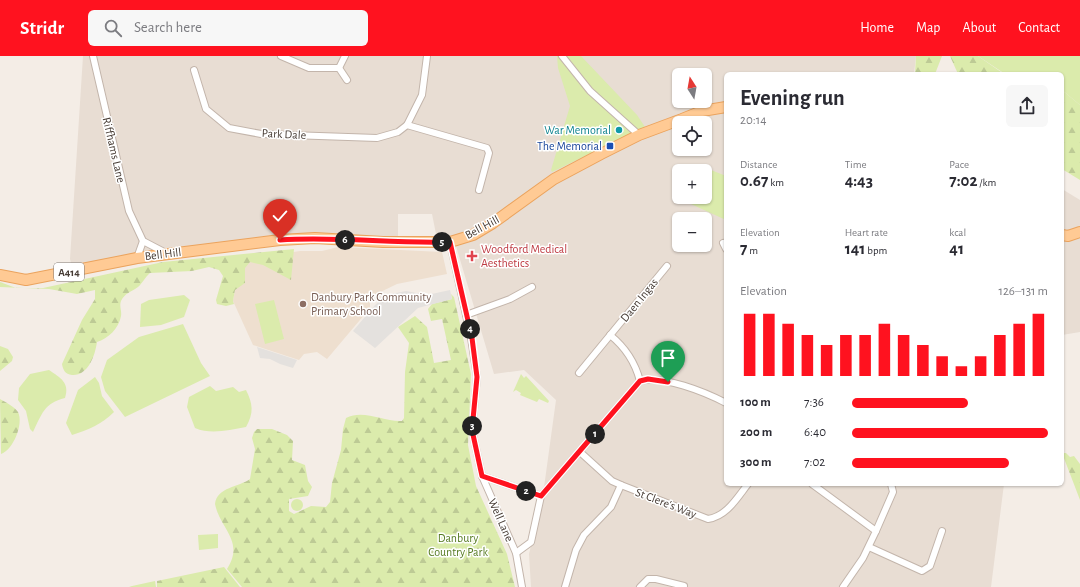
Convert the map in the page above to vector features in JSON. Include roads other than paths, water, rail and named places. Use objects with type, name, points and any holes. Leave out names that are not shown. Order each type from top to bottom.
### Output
[{"type":"main road","name":"A414","points":[[639,135],[702,111],[724,107]]},
{"type":"main road","name":"Bell Hill","points":[[137,258],[280,240],[315,238],[383,242],[450,242],[474,235],[554,179],[639,135]]},
{"type":"main road","points":[[1064,235],[1068,236],[1080,232]]},
{"type":"main road","name":"A414","points":[[0,275],[26,280],[39,279],[137,258]]},
{"type":"street","name":"Riffhams Lane","points":[[93,56],[129,211],[143,241]]},
{"type":"street","points":[[281,56],[309,68],[339,68]]},
{"type":"street","points":[[339,68],[345,56]]},
{"type":"street","points":[[427,56],[422,95],[407,125],[487,148],[489,153],[479,190]]},
{"type":"street","points":[[562,56],[590,91],[639,135]]},
{"type":"street","points":[[339,68],[346,80]]},
{"type":"street","name":"Park Dale","points":[[194,70],[206,109],[229,128],[261,134],[377,138],[398,132],[407,125]]},
{"type":"street","points":[[137,258],[143,241],[166,254]]},
{"type":"street","name":"Well Lane","points":[[450,242],[466,315],[477,377],[472,430],[482,476],[516,553],[522,587]]},
{"type":"street","name":"Daen Ingas","points":[[579,373],[667,266]]},
{"type":"street","points":[[466,315],[502,302],[532,287]]},
{"type":"street","points":[[610,335],[626,350],[640,381]]},
{"type":"street","points":[[516,553],[531,542],[541,496],[640,381],[648,379],[668,382],[712,396],[724,402]]},
{"type":"street","name":"St Clere's Way","points":[[580,452],[612,481],[708,519],[716,518],[724,514],[746,486]]},
{"type":"street","points":[[482,476],[541,496]]},
{"type":"street","points":[[565,587],[576,550],[584,535],[611,506],[621,485]]},
{"type":"street","points":[[815,486],[876,531]]},
{"type":"street","points":[[843,587],[864,558],[893,492],[892,486]]},
{"type":"street","points":[[869,547],[922,571],[930,566],[942,531]]},
{"type":"street","points":[[640,587],[648,579],[656,579],[684,586]]},
{"type":"place","name":"War Memorial","points":[[619,130]]},
{"type":"place","name":"The Memorial","points":[[610,146]]},
{"type":"place","name":"Woodford Medical Aesthetics","points":[[472,256]]},
{"type":"place","name":"Danbury Park Community Primary School","points":[[303,304]]},
{"type":"park label","name":"Danbury Country Park","points":[[458,545]]}]
